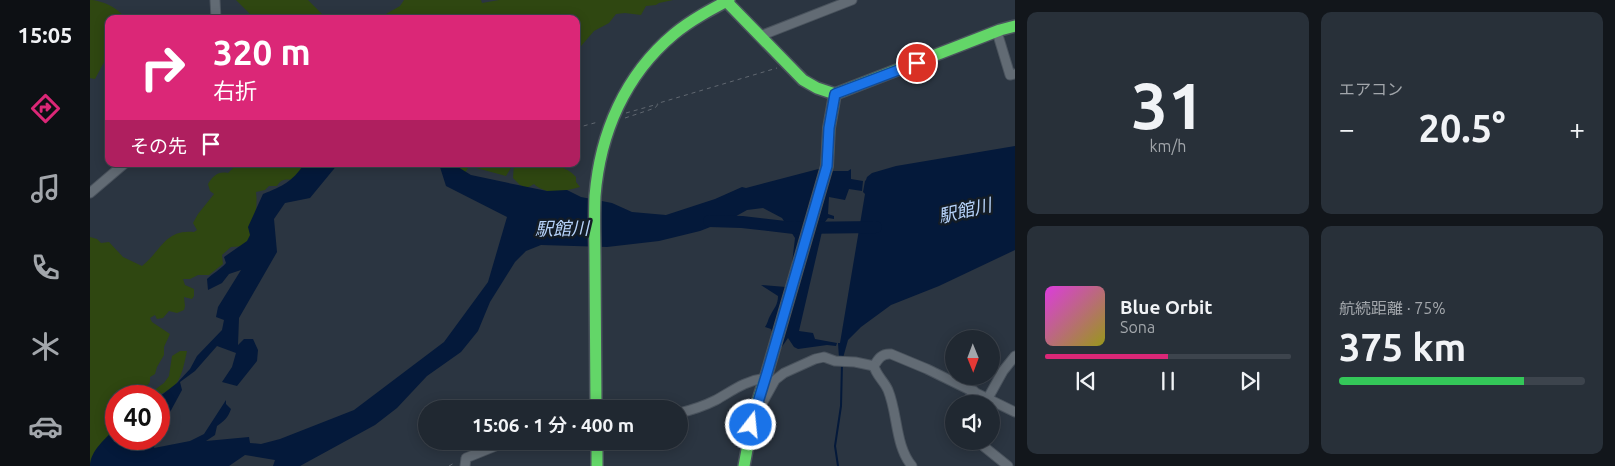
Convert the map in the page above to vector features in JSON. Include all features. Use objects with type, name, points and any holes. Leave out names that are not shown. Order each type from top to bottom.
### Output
[{"type":"main road","points":[[596,400],[594,237],[596,188],[601,151],[618,101],[646,60],[668,37],[692,20],[727,0],[788,65],[812,86],[835,94],[1015,26]]},
{"type":"main road","points":[[744,466],[751,424],[827,166],[829,128],[835,94]]},
{"type":"main road","points":[[597,450],[597,466]]},
{"type":"street","points":[[215,0],[216,15]]},
{"type":"street","points":[[760,36],[852,0]]},
{"type":"street","points":[[997,32],[1010,75],[1015,74]]},
{"type":"street","points":[[90,193],[120,167]]},
{"type":"street","points":[[874,366],[880,357],[891,354],[923,366],[981,395]]},
{"type":"street","points":[[990,395],[1007,365],[1015,356]]},
{"type":"street","points":[[751,424],[772,383],[779,376],[800,366],[822,357],[835,361],[874,366]]},
{"type":"street","points":[[1007,365],[1015,371]]},
{"type":"street","points":[[874,366],[890,395],[902,444],[912,466]]},
{"type":"street","points":[[688,410],[714,401],[735,388],[766,376]]},
{"type":"street","points":[[1000,404],[1015,412]]},
{"type":"street","points":[[465,466],[466,458],[486,450]]},
{"type":"street","points":[[988,450],[1008,466]]},
{"type":"path","points":[[626,114],[788,65]]},
{"type":"path","points":[[624,120],[626,117],[655,108],[659,103]]},
{"type":"path","points":[[580,127],[598,122]]},
{"type":"green space","points":[[90,0],[109,5],[123,15],[105,15],[105,60],[95,79],[90,78]]},
{"type":"green space","points":[[236,0],[308,0],[323,15],[251,15]]},
{"type":"green space","points":[[404,0],[481,0],[482,3],[499,0],[673,0],[646,6],[641,15],[616,14],[609,23],[594,31],[580,47],[580,15],[386,15],[400,6]]},
{"type":"green space","points":[[234,167],[308,167],[294,180],[284,180],[277,186],[269,186],[265,190],[256,192],[255,234],[244,246],[231,247],[222,255],[223,264],[209,275],[198,275],[190,279],[183,279],[185,285],[194,289],[192,299],[184,297],[184,310],[177,313],[169,311],[163,318],[157,319],[155,315],[150,318],[152,322],[170,334],[164,347],[164,355],[155,374],[150,377],[148,385],[105,385],[105,444],[90,466],[90,237],[97,239],[101,243],[109,242],[123,257],[142,266],[170,237],[197,230],[193,223],[214,194],[210,191],[208,184],[216,175],[228,173]]},
{"type":"green space","points":[[458,167],[468,167],[465,173]]},
{"type":"green space","points":[[473,167],[511,167],[506,176]]},
{"type":"green space","points":[[514,167],[560,167],[576,177],[576,182],[580,187],[556,192],[544,190],[534,184],[527,188],[520,185],[513,178]]},
{"type":"green space","points":[[180,351],[187,351],[180,377],[170,389],[170,385],[161,385],[169,376],[172,356]]},
{"type":"water","points":[[1015,146],[1015,250],[939,286],[891,305],[861,327],[848,340],[843,358],[839,358],[838,343],[840,343],[865,194],[863,192],[867,177],[872,173],[896,166]]},
{"type":"water","points":[[302,167],[336,167],[310,198],[285,203],[274,219],[277,252],[239,318],[238,345],[244,339],[253,339],[258,350],[257,361],[237,386],[222,382],[232,367],[236,353],[217,346],[195,371],[180,382],[182,390],[170,412],[170,388],[190,369],[197,356],[222,330],[224,320],[216,317],[218,307],[241,270],[229,274],[222,283],[208,290],[207,279],[226,263],[224,257],[247,241],[250,235],[248,227],[263,194],[287,183]]},
{"type":"water","points":[[440,167],[458,167],[471,175],[547,191],[567,190],[581,197],[612,203],[632,212],[666,215],[715,199],[742,187],[746,188],[826,167],[832,171],[848,171],[851,169],[851,179],[863,181],[862,191],[849,189],[845,200],[829,197],[828,214],[834,216],[834,219],[828,218],[824,223],[799,331],[813,333],[815,339],[837,343],[836,346],[827,345],[798,349],[794,347],[788,338],[779,351],[771,329],[765,327],[777,304],[778,296],[761,285],[786,287],[791,272],[795,238],[782,218],[763,208],[747,210],[731,219],[700,231],[659,241],[607,247],[541,245],[526,251],[515,262],[490,302],[478,331],[461,352],[427,376],[397,408],[375,425],[300,466],[273,466],[275,460],[245,455],[229,466],[90,466],[93,455],[105,438],[105,450],[170,450],[170,445],[190,441],[204,434],[226,400],[226,404],[231,409],[230,412],[226,419],[217,426],[215,435],[206,441],[249,437],[250,443],[261,444],[280,439],[354,410],[444,342],[488,282],[507,217],[446,186]]},
{"type":"waterway","name":"駅館川","points":[[709,221],[742,222],[794,228],[876,227]]},
{"type":"waterway","points":[[838,466],[835,446],[841,406],[842,363]]},
{"type":"traffic: fast","points":[[725,0],[803,80],[817,88],[835,94],[1000,30],[1015,26]]},
{"type":"traffic: fast","points":[[596,400],[595,196],[598,173],[609,128],[629,87],[657,50],[687,24],[729,0]]},
{"type":"traffic: fast","points":[[744,466],[754,412],[827,166],[829,128],[835,94]]},
{"type":"traffic: fast","points":[[597,450],[597,466]]},
{"type":"route","points":[[751,425],[827,166],[829,128],[835,94],[917,63]]}]
